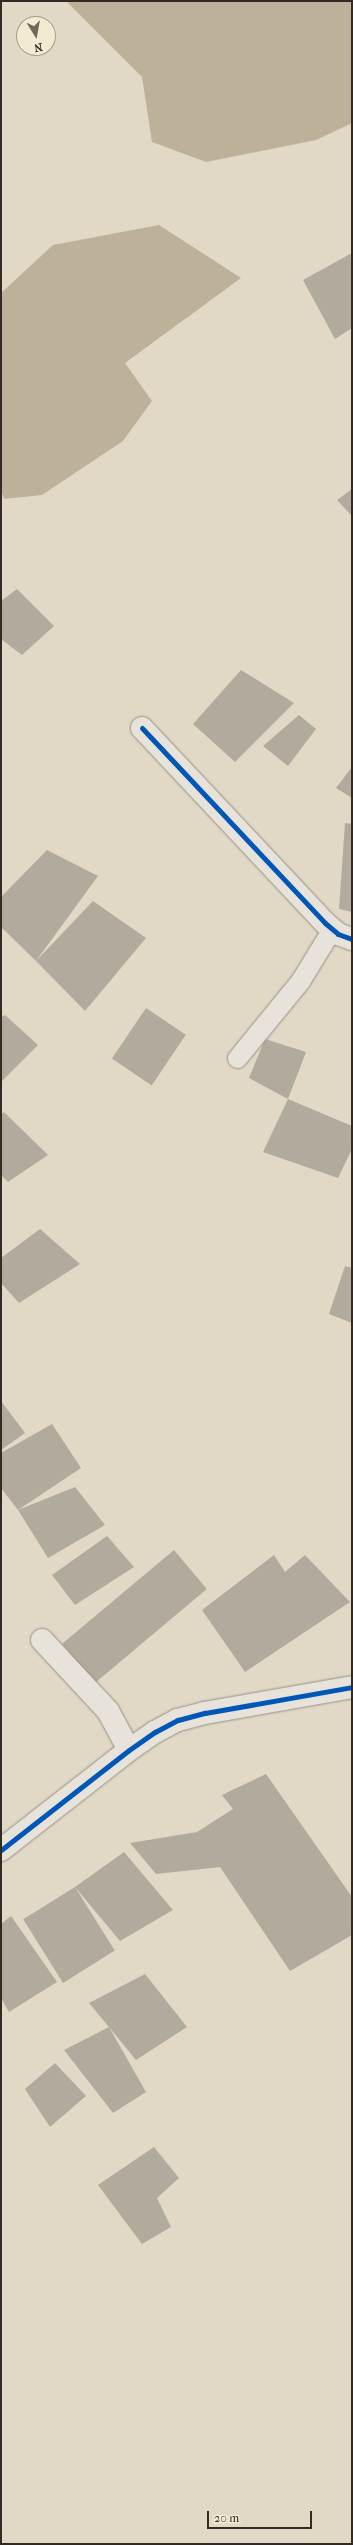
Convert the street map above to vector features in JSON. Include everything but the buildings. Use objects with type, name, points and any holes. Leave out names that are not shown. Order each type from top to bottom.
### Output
[{"type":"street","points":[[142,728],[332,929],[338,934],[352,939]]},
{"type":"street","points":[[42,1640],[108,1711],[129,1750]]},
{"type":"street","points":[[1,1850],[129,1750],[155,1732],[178,1720],[205,1713],[352,1687]]},
{"type":"lane","points":[[237,1058],[300,981],[332,929]]},
{"type":"shaded area","points":[[66,1],[352,1],[352,123],[316,140],[206,162],[152,142],[142,77]]},
{"type":"shaded area","points":[[159,225],[241,278],[125,363],[152,401],[123,441],[42,495],[4,499],[1,489],[1,293],[53,245]]},
{"type":"cycle path","points":[[142,728],[325,923],[338,934],[352,939]]},
{"type":"cycle path","points":[[1,1850],[129,1750],[155,1732],[178,1720],[205,1713],[352,1687]]}]
